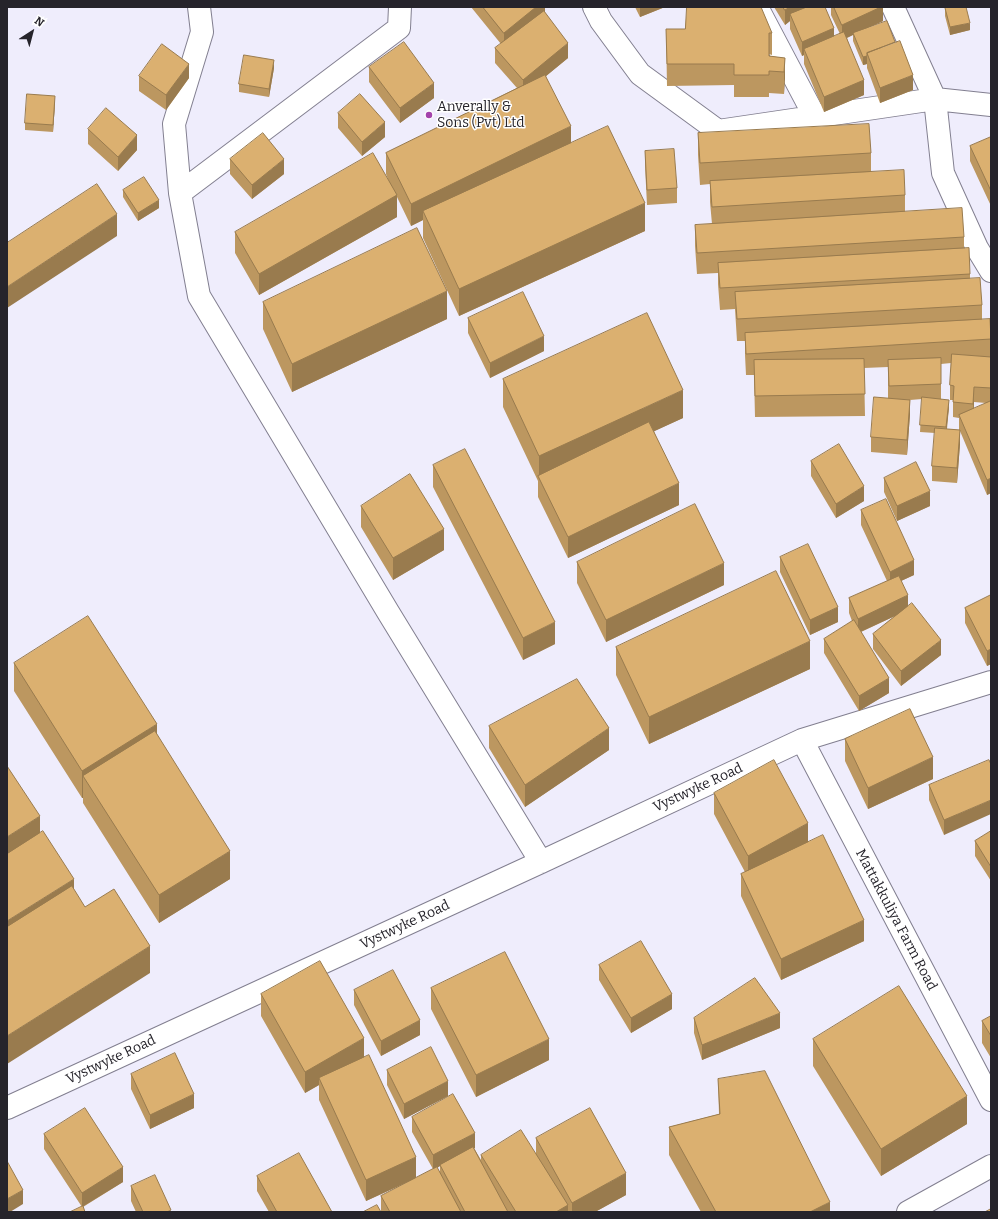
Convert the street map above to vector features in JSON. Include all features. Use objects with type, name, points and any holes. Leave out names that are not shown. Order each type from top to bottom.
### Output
[{"type":"street","points":[[199,7],[202,32],[174,124],[180,193],[199,296],[388,612],[541,862]]},
{"type":"street","points":[[180,193],[399,28],[400,7]]},
{"type":"street","points":[[594,7],[601,21],[640,74],[718,131],[935,99],[991,105]]},
{"type":"street","points":[[757,7],[815,117]]},
{"type":"street","points":[[893,7],[935,99],[943,173],[984,247],[991,271]]},
{"type":"street","name":"Vystwyke Road","points":[[7,1108],[802,740],[991,682]]},
{"type":"street","name":"Mattakkuliya Farm Road","points":[[802,740],[991,1100]]},
{"type":"street","points":[[908,1212],[991,1166]]},
{"type":"building","points":[[483,7],[536,7],[504,33]]},
{"type":"building","points":[[687,7],[761,7],[772,33],[769,33],[769,56],[785,58],[784,72],[769,71],[769,75],[734,75],[734,64],[667,64],[666,29],[685,29]]},
{"type":"building","points":[[783,7],[790,7],[785,10]]},
{"type":"building","points":[[807,7],[825,7],[834,28],[802,42],[790,14]]},
{"type":"building","points":[[834,7],[881,7],[842,25]]},
{"type":"building","points":[[966,7],[970,23],[950,27],[945,8]]},
{"type":"building","points":[[544,11],[568,43],[523,80],[495,48]]},
{"type":"building","points":[[887,21],[895,42],[867,53],[867,56],[863,57],[853,33]]},
{"type":"building","points":[[844,32],[864,80],[824,97],[804,49]]},
{"type":"building","points":[[900,41],[913,75],[880,88],[867,53]]},
{"type":"building","points":[[404,42],[434,83],[400,108],[369,67]]},
{"type":"building","points":[[162,44],[189,64],[166,95],[139,76]]},
{"type":"building","points":[[244,55],[274,60],[269,89],[239,84]]},
{"type":"building","points":[[545,75],[571,126],[411,204],[386,153]]},
{"type":"building","points":[[27,94],[55,96],[53,125],[25,123]]},
{"type":"building","points":[[360,94],[385,122],[362,142],[338,113]]},
{"type":"building","points":[[106,108],[137,135],[118,157],[88,129]]},
{"type":"building","points":[[869,124],[871,153],[700,163],[698,133]]},
{"type":"building","points":[[608,126],[645,203],[459,289],[423,211]]},
{"type":"building","points":[[263,133],[284,159],[252,185],[230,159]]},
{"type":"building","points":[[991,137],[991,191],[970,146]]},
{"type":"building","points":[[674,149],[677,188],[647,190],[645,151]]},
{"type":"building","points":[[373,153],[397,195],[259,274],[235,232]]},
{"type":"building","points":[[904,170],[905,195],[712,207],[710,181]]},
{"type":"building","points":[[144,177],[159,200],[138,213],[123,190]]},
{"type":"building","points":[[97,184],[117,214],[7,287],[7,243]]},
{"type":"building","points":[[962,208],[964,237],[697,253],[695,225]]},
{"type":"building","points":[[417,228],[447,291],[292,364],[263,302]]},
{"type":"building","points":[[969,248],[970,274],[720,288],[718,263]]},
{"type":"building","points":[[980,278],[982,305],[737,319],[735,292]]},
{"type":"building","points":[[523,292],[544,336],[490,363],[468,318]]},
{"type":"building","points":[[647,313],[683,390],[539,456],[503,379]]},
{"type":"building","points":[[990,319],[991,339],[746,354],[745,333]]},
{"type":"building","points":[[952,354],[991,357],[991,388],[974,387],[973,404],[953,402],[954,386],[950,385]]},
{"type":"building","points":[[941,358],[941,384],[889,386],[888,360]]},
{"type":"building","points":[[864,359],[865,394],[755,396],[754,360]]},
{"type":"building","points":[[874,397],[910,400],[907,440],[871,437]]},
{"type":"building","points":[[922,397],[949,400],[946,427],[920,425]]},
{"type":"building","points":[[991,401],[991,478],[987,480],[959,415]]},
{"type":"building","points":[[649,422],[679,483],[568,537],[538,476]]},
{"type":"building","points":[[935,428],[960,430],[957,468],[932,466]]},
{"type":"building","points":[[839,444],[864,486],[836,504],[811,461]]},
{"type":"building","points":[[465,449],[555,622],[523,638],[433,465]]},
{"type":"building","points":[[916,462],[930,491],[897,506],[884,478]]},
{"type":"building","points":[[410,474],[444,529],[393,558],[361,506]]},
{"type":"building","points":[[886,499],[914,560],[890,572],[861,510]]},
{"type":"building","points":[[695,504],[724,563],[606,620],[577,562]]},
{"type":"building","points":[[808,544],[838,607],[810,620],[780,557]]},
{"type":"building","points":[[776,571],[810,641],[649,717],[616,647]]},
{"type":"building","points":[[899,576],[908,595],[858,619],[849,598]]},
{"type":"building","points":[[991,595],[991,649],[987,651],[965,608]]},
{"type":"building","points":[[912,603],[941,640],[901,671],[873,634]]},
{"type":"building","points":[[88,616],[157,724],[82,771],[14,663]]},
{"type":"building","points":[[854,620],[889,678],[859,696],[824,639]]},
{"type":"building","points":[[577,679],[609,728],[525,785],[489,726]]},
{"type":"building","points":[[910,709],[933,757],[868,788],[845,739]]},
{"type":"building","points":[[155,731],[230,851],[159,895],[83,776]]},
{"type":"building","points":[[774,760],[808,823],[748,856],[714,793]]},
{"type":"building","points":[[989,760],[991,764],[991,800],[944,820],[929,785]]},
{"type":"building","points":[[7,766],[40,816],[7,837]]},
{"type":"building","points":[[43,831],[74,879],[7,921],[7,854]]},
{"type":"building","points":[[991,831],[991,867],[975,841]]},
{"type":"building","points":[[823,835],[864,920],[781,959],[741,874]]},
{"type":"building","points":[[72,886],[85,907],[114,889],[150,946],[7,1036],[7,927]]},
{"type":"building","points":[[641,941],[672,994],[631,1018],[599,965]]},
{"type":"building","points":[[505,952],[549,1039],[476,1075],[431,988]]},
{"type":"building","points":[[320,961],[364,1038],[305,1072],[261,994]]},
{"type":"building","points":[[393,970],[420,1020],[381,1041],[354,990]]},
{"type":"building","points":[[755,978],[780,1013],[702,1045],[694,1018]]},
{"type":"building","points":[[899,986],[967,1096],[881,1149],[813,1039]]},
{"type":"building","points":[[991,1016],[991,1036],[982,1021]]},
{"type":"building","points":[[431,1047],[448,1081],[404,1104],[387,1070]]},
{"type":"building","points":[[175,1053],[194,1094],[150,1115],[131,1074]]},
{"type":"building","points":[[369,1055],[416,1157],[366,1180],[319,1078]]},
{"type":"building","points":[[765,1071],[830,1202],[810,1212],[716,1212],[669,1127],[720,1114],[718,1079]]},
{"type":"building","points":[[453,1094],[475,1133],[433,1155],[412,1117]]},
{"type":"building","points":[[85,1108],[123,1167],[82,1193],[44,1134]]},
{"type":"building","points":[[590,1108],[626,1173],[572,1203],[536,1138]]},
{"type":"building","points":[[521,1130],[568,1205],[556,1212],[516,1212],[481,1155]]},
{"type":"building","points":[[473,1147],[508,1212],[465,1212],[440,1165]]},
{"type":"building","points":[[299,1153],[332,1212],[277,1212],[257,1176]]},
{"type":"building","points":[[7,1161],[23,1190],[7,1199]]},
{"type":"building","points":[[437,1167],[461,1212],[390,1212],[381,1196]]},
{"type":"building","points":[[155,1175],[171,1210],[167,1212],[143,1212],[131,1186]]},
{"type":"building","points":[[377,1205],[381,1212],[363,1212]]},
{"type":"building","points":[[83,1206],[85,1212],[70,1212]]},
{"type":"place","name":"Anverally & Sons (Pvt) Ltd","points":[[429,115]]}]
